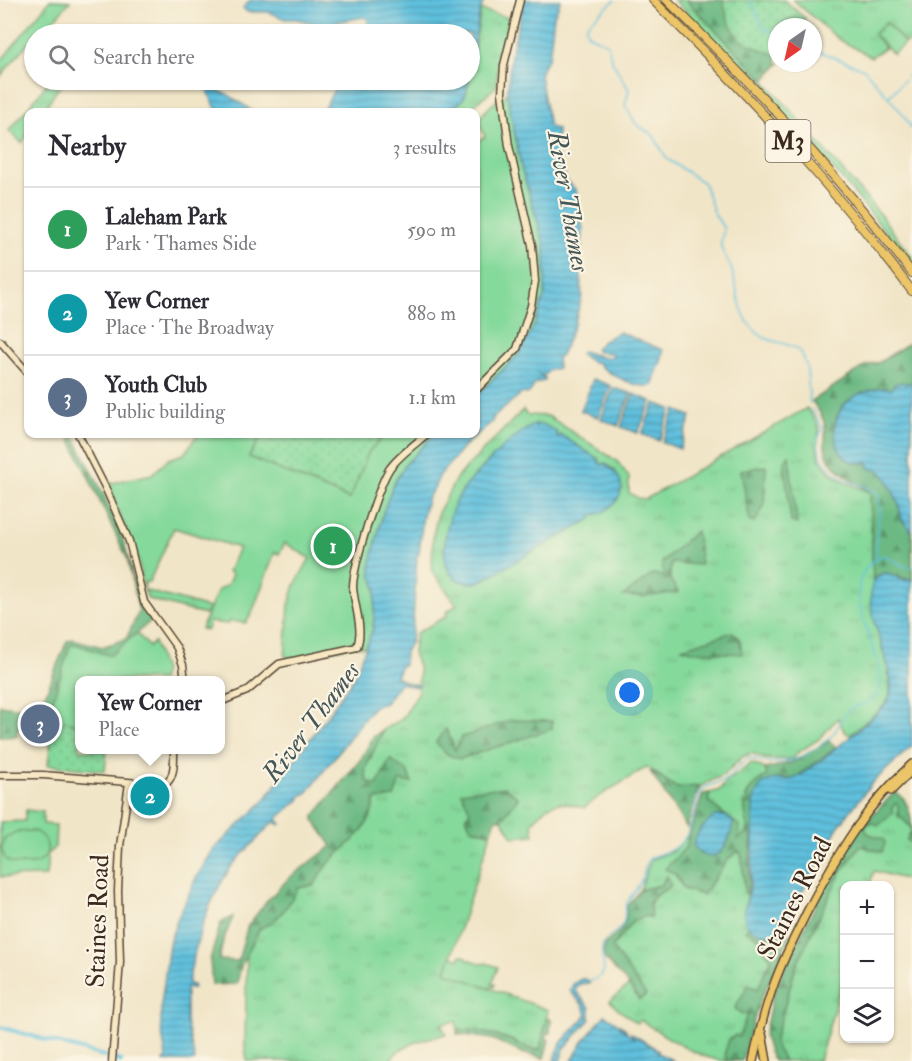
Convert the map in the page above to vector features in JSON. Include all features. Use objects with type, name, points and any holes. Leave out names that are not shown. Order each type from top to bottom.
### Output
[{"type":"highway","name":"M3","points":[[653,0],[817,173],[912,291]]},
{"type":"highway","name":"M3","points":[[667,0],[754,88],[828,169],[912,273]]},
{"type":"main road","name":"Staines Road","points":[[753,1061],[769,997],[784,958],[830,867],[852,832],[886,790],[912,764]]},
{"type":"main road","name":"Staines Road","points":[[877,802],[912,770]]},
{"type":"main road","name":"Staines Road","points":[[762,1022],[763,1045],[767,1061]]},
{"type":"street","points":[[480,386],[517,349],[531,306],[535,281],[532,246],[509,146],[502,93],[504,64],[520,0]]},
{"type":"street","points":[[0,341],[24,368]]},
{"type":"street","points":[[80,438],[129,541],[141,596],[177,648],[184,676]]},
{"type":"street","points":[[225,700],[248,692],[279,664],[357,647],[359,636],[353,575],[382,482],[394,463],[422,438]]},
{"type":"street","points":[[0,775],[43,775],[164,784],[171,777],[174,754]]},
{"type":"street","name":"Staines Road","points":[[112,1061],[120,957],[118,891],[120,846],[129,783]]},
{"type":"green space","points":[[50,0],[70,1],[50,24],[31,24]]},
{"type":"green space","points":[[674,0],[686,0],[764,80],[879,213],[912,257],[912,266],[885,230],[827,162]]},
{"type":"green space","points":[[686,0],[723,0],[734,32],[754,47],[768,52],[768,72],[772,72],[764,80]]},
{"type":"green space","points":[[723,0],[784,0],[805,18],[768,18],[768,52],[754,47],[740,38],[734,32]]},
{"type":"green space","points":[[793,0],[912,0],[912,44],[909,41],[905,43],[886,22],[874,34],[885,48],[871,57],[838,39],[822,25],[822,18],[814,18]]},
{"type":"green space","points":[[481,10],[510,18],[497,74],[497,86],[470,108],[451,108],[460,103],[466,90],[480,90],[479,24]]},
{"type":"green space","points":[[886,23],[905,43],[893,54],[874,34]]},
{"type":"green space","points":[[24,32],[24,48],[0,77],[0,62]]},
{"type":"green space","points":[[42,90],[57,90],[45,108],[27,108]]},
{"type":"green space","points":[[507,94],[521,167],[545,246],[545,294],[534,326],[519,354],[480,391],[480,140],[485,137],[480,125],[480,117],[498,99]]},
{"type":"green space","points":[[24,112],[22,143],[9,131]]},
{"type":"green space","points":[[912,341],[912,382],[899,383],[891,389],[874,389],[853,398],[841,409],[835,427],[838,446],[843,454],[858,463],[868,462],[869,467],[881,472],[887,480],[898,502],[902,520],[912,532],[912,579],[887,573],[873,580],[870,493],[829,459],[825,448],[824,422],[812,401],[865,366],[880,362]]},
{"type":"green space","points":[[807,408],[818,427],[818,453],[826,468],[839,478],[870,492],[873,615],[888,669],[890,692],[884,706],[850,735],[844,731],[838,718],[819,739],[797,753],[793,759],[765,759],[752,753],[742,757],[725,774],[701,786],[677,788],[647,767],[584,808],[567,803],[549,806],[532,823],[534,835],[513,837],[502,819],[518,798],[470,811],[471,827],[491,833],[446,972],[548,1010],[541,1049],[527,1047],[493,1035],[457,1029],[456,1021],[441,1024],[446,1034],[407,1046],[389,1061],[247,1061],[245,1046],[247,952],[260,928],[278,917],[298,888],[314,884],[331,860],[365,826],[375,800],[400,781],[411,782],[390,759],[377,786],[367,781],[365,769],[384,729],[402,719],[418,693],[419,669],[413,653],[416,633],[447,616],[446,612],[457,605],[432,571],[433,535],[438,513],[457,477],[523,410],[527,415],[548,416],[617,461],[629,477],[629,493],[646,499]],"holes":[[[537,425],[546,426],[560,437],[561,435],[600,460],[598,462],[603,465],[605,463],[616,471],[599,512],[451,574],[446,565],[445,543],[457,499],[471,479]]]},
{"type":"green space","points":[[70,438],[75,438],[110,509],[125,545],[141,601],[152,620],[110,656],[75,644],[70,646],[48,716],[39,715],[33,732],[17,728],[17,736],[0,737],[0,705],[22,708],[45,695],[67,641],[73,639],[102,647],[126,639],[139,611],[127,558]]},
{"type":"green space","points":[[195,438],[260,438],[249,457],[349,499],[369,451],[382,438],[431,438],[397,477],[383,513],[372,559],[376,598],[373,629],[366,647],[352,646],[290,659],[285,656],[289,605],[295,585],[310,558],[285,543],[279,554],[275,552],[246,623],[209,622],[207,630],[201,629],[218,590],[227,585],[232,575],[228,571],[239,548],[174,528],[149,582],[145,582],[144,590],[138,560],[107,484],[152,474],[169,459],[184,454]]},
{"type":"green space","points":[[260,438],[382,438],[369,451],[350,499],[249,457]]},
{"type":"green space","points":[[789,455],[797,524],[791,522],[784,462]]},
{"type":"green space","points":[[766,466],[764,506],[755,522],[750,522],[741,470]]},
{"type":"green space","points":[[696,531],[701,565],[671,563],[670,579],[678,592],[644,597],[623,596],[653,574],[663,576],[662,562]]},
{"type":"green space","points":[[144,590],[209,608],[205,615],[148,599]]},
{"type":"green space","points":[[733,632],[740,640],[742,654],[692,651],[682,648]]},
{"type":"green space","points":[[137,633],[149,647],[154,642],[164,671],[162,676],[75,676],[75,724],[48,716],[70,646],[75,644],[110,656]]},
{"type":"green space","points":[[48,716],[75,724],[75,754],[107,754],[105,771],[48,765],[51,738],[44,737]]},
{"type":"green space","points":[[511,720],[552,721],[552,729],[460,759],[446,754],[436,742],[446,729],[455,750],[462,737]]},
{"type":"green space","points":[[384,729],[365,769],[367,781],[377,785],[390,759],[407,771],[412,783],[400,781],[394,797],[375,800],[365,826],[355,839],[328,864],[314,885],[298,888],[278,917],[260,928],[241,966],[237,984],[212,985],[210,960],[221,922],[233,917],[223,941],[219,960],[238,961],[248,925],[268,900],[289,878],[332,846],[314,820],[314,816],[361,759],[373,737]]},
{"type":"green space","points":[[829,741],[836,747],[824,757],[793,779],[779,778],[755,795],[748,892],[745,893],[742,857],[739,851],[728,859],[703,895],[684,889],[675,874],[665,869],[687,846],[703,794],[710,793],[708,801],[725,816],[715,816],[721,852],[729,840],[733,821],[740,826],[738,839],[748,832],[745,813],[746,799],[752,787],[767,775],[765,769],[793,762]]},
{"type":"green space","points":[[752,763],[765,769],[768,775],[748,793],[745,806],[748,832],[738,839],[740,826],[707,801],[710,793],[720,790],[725,783]]},
{"type":"green space","points":[[650,771],[677,788],[701,786],[697,792],[687,828]]},
{"type":"green space","points":[[505,787],[518,798],[502,819],[496,819],[491,833],[471,828],[466,817],[470,811],[461,792]]},
{"type":"green space","points":[[895,792],[901,796],[908,807],[912,829],[898,816],[896,803],[892,808],[894,812],[879,825],[870,822],[865,827],[867,833],[884,839],[882,852],[860,846],[839,875],[796,966],[774,1043],[784,1061],[774,1061],[764,1036],[772,998],[784,968],[833,871],[857,830]]},
{"type":"green space","points":[[895,803],[898,805],[903,819],[912,829],[907,840],[912,844],[912,881],[874,871],[871,881],[840,881],[840,989],[819,1061],[784,1061],[774,1043],[796,966],[839,875],[867,833],[865,827],[893,812],[891,809]]},
{"type":"green space","points":[[26,810],[43,812],[43,824],[56,825],[55,847],[48,854],[46,876],[0,877],[0,822],[25,821]]},
{"type":"green space","points":[[912,830],[912,837],[912,844],[907,840]]},
{"type":"green space","points":[[33,831],[42,837],[47,846],[46,856],[42,860],[35,863],[18,864],[5,859],[1,848],[5,838],[16,832]]},
{"type":"green space","points":[[689,835],[687,846],[675,874],[684,889],[703,895],[728,859],[739,851],[742,857],[745,893],[748,892],[744,914],[749,927],[746,930],[763,940],[765,950],[772,960],[758,990],[735,1008],[742,1014],[748,1013],[739,1038],[725,1052],[727,1061],[717,1060],[693,1051],[640,1020],[637,1023],[610,1001],[629,985],[639,1000],[612,947],[633,921],[647,916],[654,897],[671,886],[666,876],[661,885],[640,890],[651,859],[673,851]]},
{"type":"green space","points":[[667,876],[671,886],[656,895],[649,903],[651,918],[646,916],[633,921],[612,947],[646,995],[639,1000],[629,985],[605,959],[603,952],[605,944],[620,931],[625,922],[627,906],[640,890],[661,885]]},
{"type":"green space","points":[[749,927],[774,936],[781,931],[790,936],[758,1006],[742,1061],[727,1061],[725,1052],[729,1039],[736,1035],[739,1037],[748,1013],[742,1014],[735,1008],[748,985],[758,989],[772,960],[764,950],[763,940],[745,930]]},
{"type":"green space","points":[[461,955],[467,959],[498,967],[492,983],[495,984],[494,987],[491,986],[490,989],[446,972],[451,956],[460,959]]},
{"type":"green space","points":[[546,1019],[551,1019],[544,1058],[522,1053],[492,1039],[457,1034],[457,1029],[481,1032],[540,1050]]},
{"type":"water","points":[[250,0],[484,0],[478,24],[368,24],[369,22],[365,17],[316,24],[285,19],[268,12],[247,12],[243,8]]},
{"type":"water","name":"River Thames","points":[[524,0],[561,0],[554,16],[549,58],[540,75],[549,127],[557,129],[556,143],[559,151],[557,154],[567,182],[576,190],[583,230],[580,267],[582,296],[574,325],[561,355],[557,358],[558,368],[549,370],[544,376],[537,374],[545,378],[545,381],[535,383],[527,394],[522,393],[480,432],[480,392],[519,354],[534,326],[545,294],[545,246],[521,167],[507,94],[511,55]]},
{"type":"water","points":[[217,90],[227,94],[248,108],[216,108],[207,91]]},
{"type":"water","points":[[334,90],[467,90],[460,103],[448,108],[323,108]]},
{"type":"water","points":[[619,332],[663,350],[653,385],[640,385],[623,380],[597,362],[593,363],[580,354],[583,351],[604,358],[613,356],[612,353],[597,352],[595,349],[603,341]]},
{"type":"water","points":[[593,379],[611,386],[598,417],[581,411]]},
{"type":"water","points":[[902,382],[906,384],[912,382],[912,532],[902,520],[898,502],[887,479],[881,472],[869,468],[868,462],[856,463],[846,458],[838,448],[835,436],[836,423],[841,410],[852,399],[875,389],[891,389],[895,384]]},
{"type":"water","points":[[613,388],[631,393],[618,426],[601,419]]},
{"type":"water","points":[[633,394],[651,401],[638,433],[621,427]]},
{"type":"water","points":[[654,403],[671,409],[659,441],[642,434]]},
{"type":"water","points":[[675,410],[691,416],[680,449],[662,442]]},
{"type":"water","points":[[536,424],[557,432],[556,435],[559,437],[561,435],[600,460],[599,463],[602,465],[604,463],[612,469],[621,483],[619,496],[615,503],[600,514],[479,582],[463,582],[453,576],[447,566],[444,553],[448,523],[458,498],[493,457],[515,437],[534,425],[536,427]]},
{"type":"water","points":[[430,438],[473,438],[440,475],[428,497],[423,515],[419,554],[417,555],[411,641],[405,652],[404,665],[401,665],[396,677],[407,683],[419,685],[416,687],[400,683],[385,703],[373,707],[307,793],[299,797],[300,799],[277,819],[281,824],[274,822],[270,825],[227,873],[212,900],[198,940],[188,984],[193,985],[194,988],[186,988],[186,1021],[195,1061],[164,1061],[166,1058],[161,1027],[161,1005],[169,944],[177,920],[196,878],[213,850],[264,801],[354,677],[373,629],[376,588],[371,574],[371,562],[392,487],[405,465]]},
{"type":"water","points":[[883,573],[903,580],[912,579],[912,746],[872,783],[838,827],[781,931],[775,936],[759,932],[748,926],[744,916],[752,870],[755,796],[766,782],[773,779],[793,779],[812,767],[858,730],[888,701],[891,689],[890,676],[876,628],[871,596],[873,581]]},
{"type":"water","points":[[715,816],[725,816],[733,821],[725,846],[721,852],[710,857],[702,854],[693,845],[701,829]]},
{"type":"water","points":[[586,979],[590,983],[579,984],[575,990],[590,1008],[590,1019],[564,1049],[560,1061],[554,1061],[561,1043],[587,1015],[583,1005],[570,991],[573,984]]},
{"type":"water","points":[[605,1015],[626,1029],[626,1031],[619,1026],[634,1039],[631,1033],[658,1050],[658,1053],[674,1061],[572,1061],[583,1042]]},
{"type":"waterway","points":[[615,0],[587,24],[586,30],[589,35],[608,44],[611,59],[629,90],[625,105],[636,124],[653,135],[667,159],[704,183],[714,213],[724,229],[721,247],[731,268],[744,315],[755,331],[763,337],[794,347],[801,353],[807,371],[810,403]]},
{"type":"waterway","points":[[750,0],[764,28],[768,30]]},
{"type":"waterway","points":[[822,53],[864,69],[903,114],[912,129]]},
{"type":"waterway","points":[[907,77],[912,72]]},
{"type":"waterway","points":[[889,97],[904,80]]},
{"type":"waterway","points":[[812,409],[822,428],[818,439],[819,450],[826,464],[845,479],[877,493],[880,505],[876,557]]},
{"type":"waterway","points":[[589,981],[602,975],[604,971],[603,944],[623,924],[626,905],[641,881],[646,864],[649,859],[674,848],[686,837],[698,797],[703,789],[725,780],[748,759],[777,762],[793,760],[806,754],[830,737],[849,710],[877,696],[880,676],[859,600],[860,582],[867,567],[884,555],[903,566],[912,567]]},
{"type":"waterway","points":[[0,1027],[121,1061]]},
{"type":"place","name":"Laleham Park","points":[[333,546]]},
{"type":"place","name":"Youth Club","points":[[40,724]]},
{"type":"place","name":"Yew Corner","points":[[150,796]]}]
